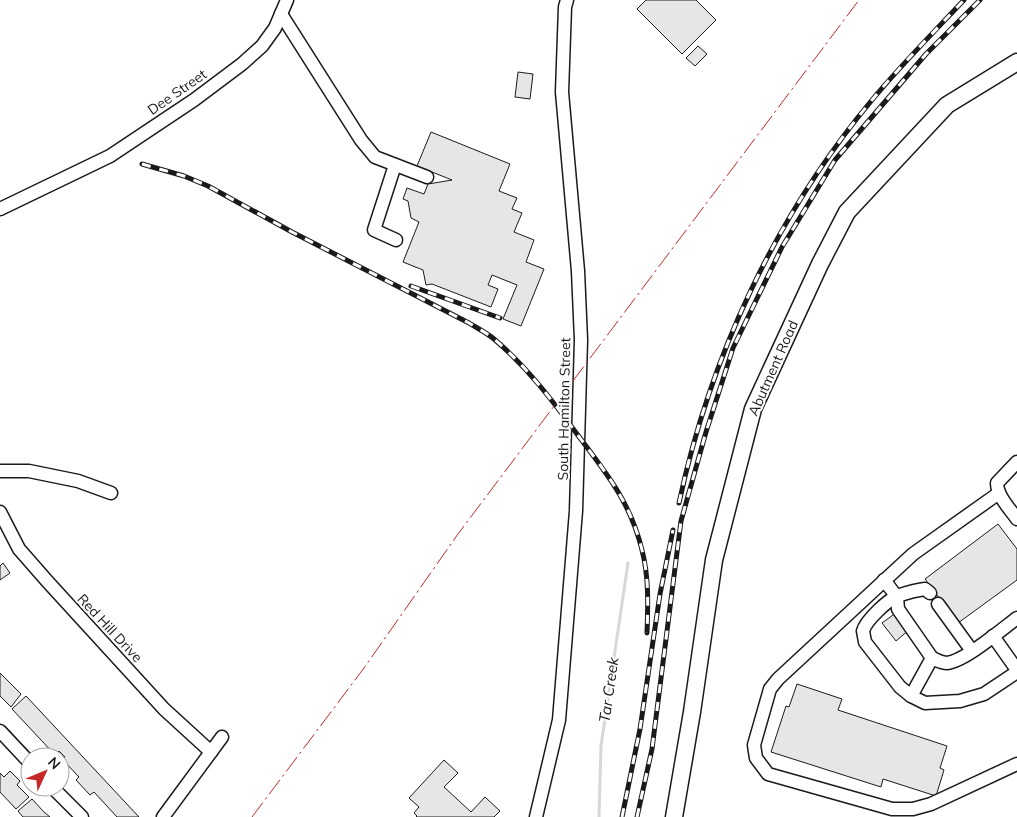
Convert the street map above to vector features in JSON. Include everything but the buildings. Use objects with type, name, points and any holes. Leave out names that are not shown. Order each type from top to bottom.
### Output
[{"type":"main road","name":"Abutment Road","points":[[674,817],[692,712],[714,560],[753,409],[820,264],[847,212],[947,105],[1017,62]]},
{"type":"street","name":"Dee Street","points":[[0,209],[110,156],[194,100],[242,64],[262,46],[275,28],[287,0]]},
{"type":"street","name":"South Hamilton Street","points":[[536,817],[559,720],[576,511],[581,340],[578,271],[562,92],[565,7],[567,0]]},
{"type":"street","points":[[281,14],[361,140],[375,157],[427,177]]},
{"type":"street","points":[[395,165],[374,230],[396,240]]},
{"type":"street","points":[[1017,462],[997,483],[999,493],[1017,519]]},
{"type":"street","points":[[0,471],[28,471],[78,481],[112,493]]},
{"type":"street","points":[[999,493],[913,554],[795,662],[770,689],[754,746],[756,758],[768,774],[892,809],[913,809],[931,804],[1017,764]]},
{"type":"street","name":"Red Hill Drive","points":[[0,512],[19,549],[47,581],[164,709],[211,752]]},
{"type":"street","points":[[884,580],[897,596],[898,609],[932,658],[939,662],[946,663],[961,659],[1017,618]]},
{"type":"street","points":[[972,651],[925,589],[897,596],[886,604],[864,627],[865,642],[900,687],[911,696],[926,703],[960,701],[984,694],[1017,671],[993,636]]},
{"type":"street","points":[[911,696],[932,658]]},
{"type":"street","points":[[0,731],[20,752]]},
{"type":"street","points":[[164,817],[222,737]]},
{"type":"street","points":[[62,797],[82,817]]},
{"type":"waterway","name":"Tar Creek","points":[[599,817],[601,746],[628,563]]},
{"type":"railway","points":[[679,503],[692,448],[728,342],[751,290],[777,240],[837,144],[872,100],[964,0]]},
{"type":"railway","points":[[637,817],[652,749],[681,521],[706,432],[733,348],[782,247],[835,160],[926,54],[980,0]]},
{"type":"railway","points":[[142,164],[184,176],[208,186],[292,232],[469,323],[491,337],[506,350],[528,372],[558,409],[607,475],[624,502],[637,533],[646,570],[648,591],[647,633]]},
{"type":"railway","points":[[411,286],[500,318]]},
{"type":"railway","points":[[622,817],[640,729],[660,594],[673,530]]},
{"type":"power","points":[[252,817],[364,668],[458,534],[859,0]]}]
